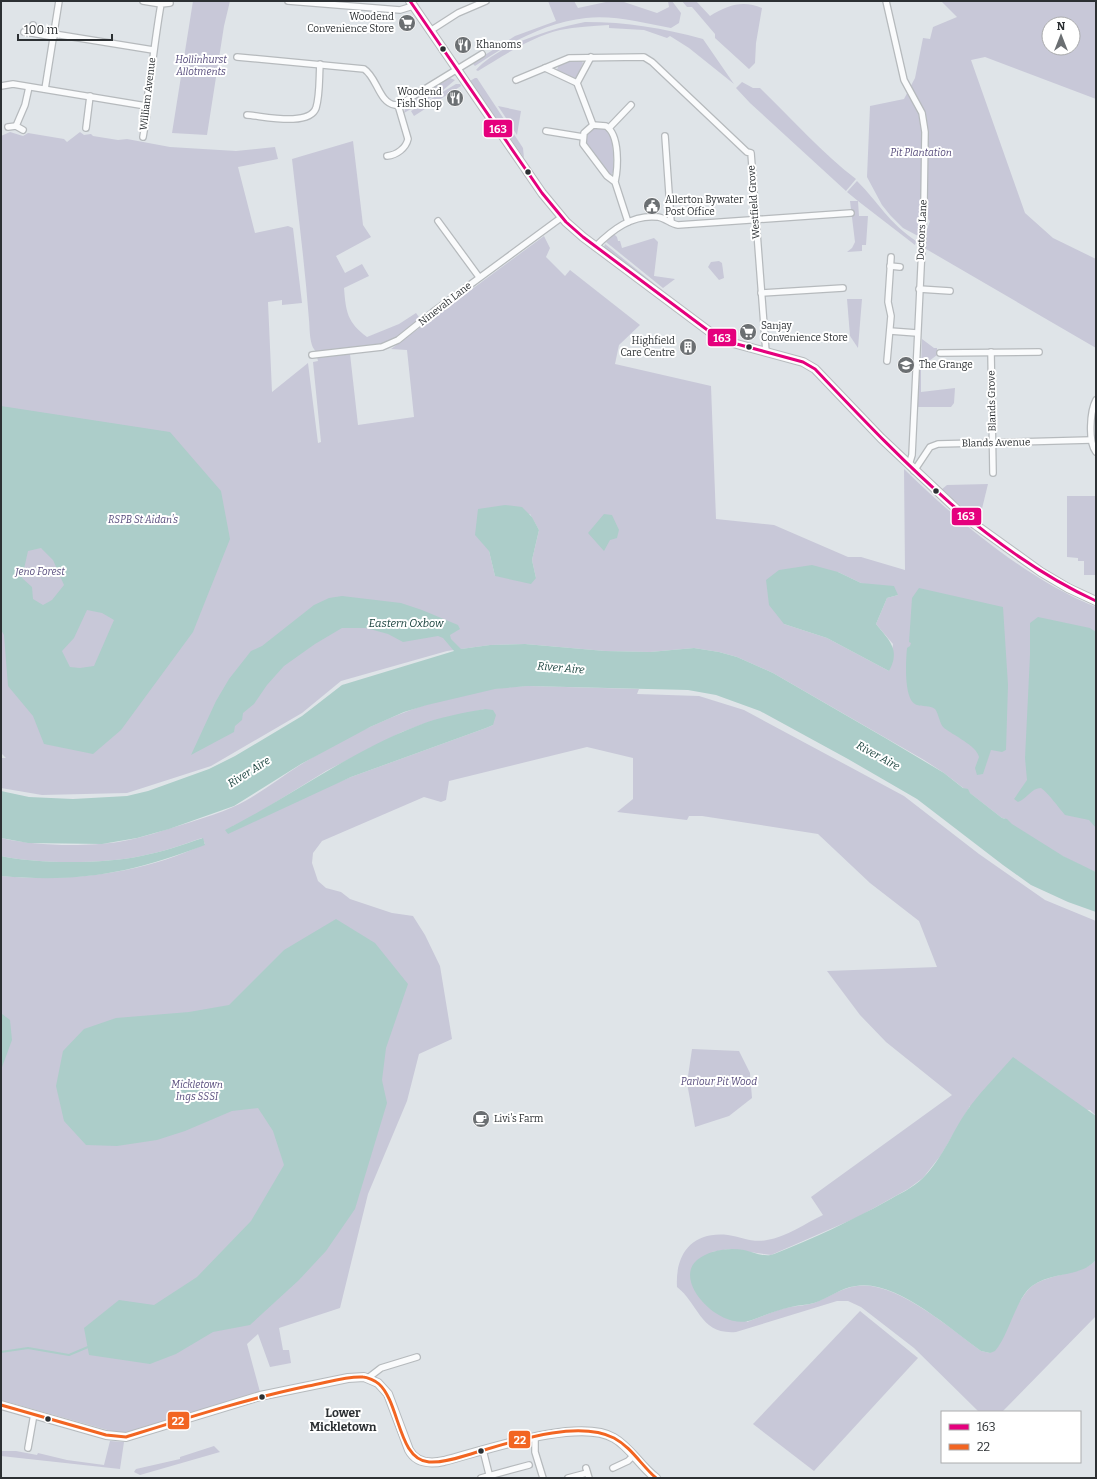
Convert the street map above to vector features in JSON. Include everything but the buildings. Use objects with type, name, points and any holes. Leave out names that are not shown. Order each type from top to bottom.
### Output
[{"type":"street","points":[[45,89],[59,1]]},
{"type":"street","points":[[143,1],[161,4],[170,3]]},
{"type":"street","points":[[288,1],[400,10],[412,4],[542,193],[562,217],[595,247],[710,332],[734,344],[803,362],[815,369],[911,468],[966,518],[1041,572],[1068,588],[1096,601]]},
{"type":"street","points":[[430,31],[458,13],[486,1]]},
{"type":"street","name":"Doctors Lane","points":[[886,1],[904,80],[922,113],[925,132],[924,205],[911,468]]},
{"type":"street","name":"William Avenue","points":[[143,137],[147,113],[146,106],[154,62],[153,50],[161,4]]},
{"type":"street","points":[[32,33],[33,24]]},
{"type":"street","points":[[24,32],[153,50]]},
{"type":"street","points":[[237,57],[364,69],[370,74],[388,103],[398,105],[482,54]]},
{"type":"street","points":[[578,83],[591,57]]},
{"type":"street","name":"Westfield Grove","points":[[516,80],[569,58],[644,58],[652,62],[747,152],[751,153],[766,352]]},
{"type":"street","points":[[247,115],[300,119],[308,117],[316,106],[320,64]]},
{"type":"street","points":[[545,68],[578,83],[593,125]]},
{"type":"street","points":[[1,86],[12,84],[146,106]]},
{"type":"street","points":[[16,126],[25,105],[29,87]]},
{"type":"street","points":[[86,128],[90,96]]},
{"type":"street","points":[[387,156],[395,154],[404,147],[408,139],[398,105]]},
{"type":"street","points":[[609,128],[631,105]]},
{"type":"street","points":[[614,182],[617,172],[615,138],[609,128],[601,124],[593,125],[587,129],[583,137],[585,148],[607,176],[614,182],[628,222]]},
{"type":"street","points":[[8,127],[16,126],[23,130]]},
{"type":"street","points":[[546,131],[583,137]]},
{"type":"street","points":[[665,136],[671,222]]},
{"type":"street","points":[[595,247],[612,230],[628,222],[651,217],[661,218],[678,225],[756,218],[851,213]]},
{"type":"street","name":"Ninevah Lane","points":[[312,355],[390,345],[416,327],[479,277],[562,217]]},
{"type":"street","points":[[438,221],[479,277]]},
{"type":"street","points":[[887,361],[891,316],[888,302],[891,257]]},
{"type":"street","points":[[890,266],[900,267]]},
{"type":"street","points":[[761,293],[843,288]]},
{"type":"street","points":[[919,289],[950,291]]},
{"type":"street","points":[[890,331],[917,333]]},
{"type":"street","name":"Blands Grove","points":[[991,352],[993,473]]},
{"type":"street","points":[[940,353],[1039,352]]},
{"type":"street","points":[[1096,400],[1093,409],[1091,440],[1096,452]]},
{"type":"street","name":"Blands Avenue","points":[[911,468],[930,447],[938,444],[1091,440]]},
{"type":"street","points":[[368,1378],[381,1368],[417,1356]]},
{"type":"street","points":[[1,1405],[106,1435],[126,1437],[260,1396],[348,1378],[368,1378],[378,1383],[388,1394],[409,1450],[414,1457],[424,1462],[439,1462],[535,1437],[576,1432],[601,1433],[618,1440],[656,1478]]},
{"type":"street","points":[[28,1448],[34,1414]]},
{"type":"street","points":[[535,1437],[535,1452],[544,1478]]},
{"type":"street","points":[[483,1450],[490,1477]]},
{"type":"street","points":[[613,1468],[628,1461],[633,1456]]},
{"type":"street","points":[[481,1478],[490,1477],[529,1465]]},
{"type":"street","points":[[568,1478],[588,1473]]},
{"type":"green space","name":"Hollinhurst Allotments","points":[[193,1],[230,1],[224,26],[207,135],[172,133]]},
{"type":"green space","points":[[548,1],[574,1],[578,8],[606,2],[624,2],[657,13],[669,7],[668,1],[672,1],[681,13],[679,23],[671,28],[629,20],[597,17],[571,20],[528,35],[475,66],[472,63],[515,36],[556,21]]},
{"type":"green space","points":[[682,1],[696,1],[710,16],[723,9],[742,4],[762,8],[756,43],[755,63],[749,69],[715,38],[715,34],[692,7],[687,7]]},
{"type":"green space","name":"Pit Plantation","points":[[941,1],[1096,1],[1096,99],[985,57],[971,60],[1025,213],[1053,238],[1096,259],[1096,348],[926,249],[924,273],[921,272],[923,240],[930,221],[922,214],[920,237],[903,228],[882,205],[867,177],[870,106],[904,99],[915,78],[923,38],[930,39],[933,27],[957,17]]},
{"type":"green space","points":[[585,22],[645,26],[703,39],[734,84],[689,48],[670,36],[667,38],[644,30],[609,28],[609,25],[572,28],[549,33],[538,37],[478,71],[476,70],[485,61],[512,45],[542,33]]},
{"type":"green space","points":[[569,60],[581,60],[583,63],[576,79],[557,70],[559,64]]},
{"type":"green space","points":[[450,78],[455,80],[442,91],[404,113],[406,105]]},
{"type":"green space","points":[[477,78],[523,148],[524,158],[470,81]]},
{"type":"green space","points":[[742,82],[753,88],[760,88],[819,147],[856,179],[846,191],[750,103],[736,88]]},
{"type":"green space","points":[[456,84],[460,84],[461,86],[414,116],[411,111]]},
{"type":"green space","points":[[498,106],[521,111],[517,135]]},
{"type":"green space","points":[[600,126],[608,130],[612,138],[614,171],[611,175],[608,174],[585,144],[586,137],[589,132]]},
{"type":"green space","points":[[10,132],[23,136],[28,133],[64,139],[67,142],[80,132],[84,135],[91,134],[93,136],[118,140],[127,139],[170,147],[236,151],[275,147],[278,159],[238,167],[255,233],[288,226],[293,228],[302,303],[282,305],[282,300],[268,302],[272,392],[308,363],[318,443],[321,442],[313,362],[318,361],[317,357],[350,354],[358,425],[414,417],[407,350],[391,349],[544,236],[550,248],[546,257],[565,276],[570,270],[640,325],[619,345],[615,364],[711,386],[716,519],[774,525],[848,557],[861,557],[905,570],[904,469],[946,508],[1019,565],[1070,595],[1096,607],[1096,872],[1074,862],[1034,840],[1011,825],[1004,818],[944,773],[924,760],[773,673],[737,657],[719,652],[694,648],[650,652],[605,651],[525,644],[490,645],[447,651],[341,681],[302,713],[211,766],[127,793],[42,795],[1,788],[1,758],[6,758],[1,753],[1,136]],"holes":[[[530,514],[539,530],[532,560],[536,578],[495,576],[489,551]],[[838,572],[861,583],[898,595],[887,598],[876,624],[893,644],[889,671],[827,638],[784,624]]]},
{"type":"green space","points":[[353,141],[363,225],[371,237],[336,256],[345,273],[362,264],[369,276],[344,288],[349,316],[360,332],[367,337],[399,324],[416,313],[421,320],[401,336],[380,345],[317,352],[314,350],[310,338],[292,159]]},
{"type":"green space","points":[[857,181],[891,220],[916,241],[915,245],[847,192]]},
{"type":"green space","points":[[850,201],[858,201],[859,216],[868,216],[866,245],[862,245],[862,251],[847,252],[852,248],[855,242]]},
{"type":"green space","points":[[614,234],[618,241],[620,241],[622,248],[654,238],[658,242],[654,276],[675,279],[663,288],[606,242]]},
{"type":"green space","points":[[605,244],[662,290],[661,291],[609,252],[604,247]]},
{"type":"green space","points":[[719,261],[722,263],[724,278],[719,280],[708,267],[711,262]]},
{"type":"green space","points":[[847,299],[862,299],[858,348],[850,336]]},
{"type":"green space","points":[[922,339],[934,348],[937,348],[937,355],[921,367]]},
{"type":"green space","points":[[918,368],[921,368],[921,392],[955,388],[954,403],[951,407],[917,407]]},
{"type":"green space","points":[[988,484],[979,521],[941,490],[947,485]]},
{"type":"green space","points":[[1067,496],[1096,496],[1096,580],[1095,575],[1084,575],[1084,561],[1078,561],[1078,558],[1067,557]]},
{"type":"green space","name":"Mickletown Ings SSSI","points":[[528,686],[639,689],[637,694],[699,696],[744,710],[904,796],[979,854],[1045,900],[1096,921],[1096,1116],[1090,1110],[970,1106],[941,1155],[923,1178],[908,1189],[858,1217],[771,1255],[729,1249],[712,1252],[747,1322],[781,1309],[814,1303],[851,1287],[872,1286],[905,1298],[939,1319],[981,1351],[990,1353],[1016,1307],[1032,1286],[1048,1278],[1091,1265],[1096,1260],[1096,1316],[1003,1411],[978,1411],[914,1348],[861,1307],[848,1301],[837,1301],[736,1332],[724,1332],[707,1324],[677,1287],[679,1264],[688,1247],[696,1241],[715,1235],[728,1235],[757,1241],[767,1240],[789,1233],[823,1215],[811,1197],[952,1095],[886,1042],[860,1015],[827,971],[937,967],[919,921],[870,883],[818,834],[702,816],[689,816],[687,820],[617,812],[633,799],[633,758],[587,747],[449,781],[446,800],[441,802],[424,797],[322,841],[313,853],[312,863],[318,881],[326,888],[341,892],[350,899],[392,913],[413,916],[425,935],[440,966],[452,1039],[419,1054],[407,1101],[368,1194],[340,1308],[279,1328],[283,1350],[289,1350],[291,1363],[270,1367],[258,1334],[247,1344],[260,1392],[133,1431],[118,1433],[1,1400],[1,876],[53,878],[105,874],[156,862],[205,844],[202,838],[179,846],[126,859],[90,862],[52,862],[16,859],[1,856],[1,838],[28,843],[59,845],[105,844],[137,838],[191,822],[242,803],[300,765],[353,735],[409,710],[468,693],[498,688]],"holes":[[[485,709],[493,725],[351,777],[233,826],[250,818],[326,771],[402,732],[426,723]]]},
{"type":"green space","name":"Parlour Pit Wood","points":[[692,1049],[739,1051],[750,1073],[752,1098],[729,1116],[695,1127],[687,1083]]},
{"type":"green space","points":[[860,1311],[918,1358],[814,1471],[753,1424]]},
{"type":"green space","points":[[110,1441],[124,1442],[120,1469],[1,1456],[1,1451],[16,1451],[37,1455],[38,1453],[67,1460],[104,1465]]},
{"type":"green space","points":[[214,1446],[220,1452],[140,1475],[134,1472],[136,1469],[180,1459],[180,1457]]},
{"type":"water","points":[[1,406],[170,432],[221,491],[230,539],[193,632],[121,730],[93,754],[44,744],[33,716],[8,686],[4,635],[1,630]],"holes":[[[41,548],[53,560],[64,585],[52,600],[43,605],[33,599],[32,587],[22,578],[28,551]],[[87,610],[102,613],[114,620],[94,666],[80,668],[70,667],[62,651],[74,638]]]},
{"type":"water","points":[[505,505],[522,507],[532,517],[539,530],[532,560],[536,578],[531,584],[495,576],[489,551],[475,535],[478,509]]},
{"type":"water","points":[[604,514],[612,515],[619,530],[617,538],[610,540],[604,551],[588,533]]},
{"type":"water","points":[[812,565],[838,572],[861,583],[894,586],[898,595],[887,598],[876,624],[889,640],[894,651],[894,657],[889,671],[827,638],[784,624],[769,605],[766,580],[779,570]]},
{"type":"water","points":[[919,588],[1003,607],[1008,685],[1006,750],[1002,752],[991,750],[983,774],[977,775],[975,768],[979,757],[974,749],[944,728],[935,709],[917,705],[909,696],[906,680],[907,648],[911,643],[909,642],[912,598]]},
{"type":"water","points":[[342,596],[401,603],[458,625],[460,629],[450,635],[451,639],[461,649],[490,645],[525,644],[605,651],[650,652],[694,648],[719,652],[737,657],[773,673],[944,773],[963,788],[968,789],[970,793],[1002,818],[1007,819],[1012,824],[1063,856],[1096,872],[1096,912],[1068,902],[1031,885],[917,799],[760,711],[716,695],[688,690],[528,686],[495,689],[404,712],[370,727],[301,764],[234,806],[169,829],[137,838],[102,844],[28,843],[1,838],[1,791],[29,797],[73,799],[127,796],[148,791],[209,769],[235,756],[302,716],[342,685],[454,651],[443,638],[438,636],[403,642],[388,634],[366,628],[342,628],[315,644],[284,666],[267,685],[254,704],[243,713],[242,720],[235,726],[234,732],[191,755],[216,701],[229,679],[251,651],[262,646],[314,605],[329,598]]},
{"type":"water","points":[[1038,617],[1090,628],[1096,632],[1096,828],[1089,820],[1065,815],[1041,788],[1034,790],[1021,801],[1018,802],[1014,799],[1027,780],[1025,758],[1030,623]]},
{"type":"water","points":[[485,709],[493,710],[496,715],[493,725],[351,777],[228,834],[225,830],[367,749],[392,737],[434,720]]},
{"type":"water","points":[[203,838],[205,845],[179,855],[153,863],[105,874],[56,878],[1,876],[1,856],[16,859],[52,862],[90,862],[126,859],[172,848]]},
{"type":"water","points":[[336,919],[375,943],[408,984],[386,1048],[382,1080],[387,1103],[355,1209],[326,1251],[299,1280],[250,1325],[213,1332],[176,1354],[150,1364],[89,1355],[84,1328],[119,1300],[154,1305],[197,1277],[251,1221],[284,1165],[273,1131],[258,1108],[232,1111],[185,1131],[157,1140],[117,1146],[86,1145],[64,1121],[56,1086],[63,1051],[84,1029],[116,1018],[189,1012],[229,1005],[284,950]]},
{"type":"water","points":[[2,1014],[10,1020],[12,1040],[1,1070]]},
{"type":"water","points":[[1013,1057],[1096,1116],[1096,1260],[1082,1270],[1048,1278],[1032,1286],[1021,1299],[1000,1344],[995,1351],[990,1353],[981,1351],[922,1308],[888,1290],[871,1286],[850,1287],[814,1303],[786,1308],[752,1320],[739,1322],[726,1319],[714,1312],[703,1302],[695,1291],[691,1280],[691,1269],[697,1260],[707,1254],[719,1250],[738,1249],[763,1255],[774,1254],[860,1216],[906,1191],[919,1182],[937,1161],[971,1105]]},
{"type":"waterway","points":[[1,1352],[28,1348],[69,1355],[88,1347]]},
{"type":"transit line","name":"163","points":[[410,1],[542,193],[566,222],[583,237],[710,332],[733,343],[803,362],[815,369],[911,467],[980,528],[1055,580],[1096,601]]},
{"type":"transit line","name":"22","points":[[1,1405],[106,1435],[126,1437],[217,1409],[285,1391],[342,1379],[365,1377],[378,1383],[386,1393],[405,1441],[411,1452],[419,1459],[429,1462],[446,1461],[525,1438],[563,1431],[582,1431],[599,1433],[614,1438],[626,1446],[656,1478]]},
{"type":"place","name":"Woodend Convenience Store","points":[[407,23]]},
{"type":"place","name":"Khanoms","points":[[463,45]]},
{"type":"place","name":"Woodend Fish Shop","points":[[455,98]]},
{"type":"place","name":"Allerton Bywater Post Office","points":[[652,206]]},
{"type":"place","name":"Sanjay Convenience Store","points":[[748,332]]},
{"type":"place","name":"Highfield Care Centre","points":[[688,347]]},
{"type":"place","name":"The Grange","points":[[906,365]]},
{"type":"place","name":"Livi's Farm","points":[[481,1119]]},
{"type":"district","name":"Lower Mickletown","points":[[343,1420]]},
{"type":"park label","name":"RSPB St Aidan's","points":[[143,520]]},
{"type":"park label","name":"Jeno Forest","points":[[40,572]]},
{"type":"water label","name":"Eastern Oxbow","points":[[406,623]]},
{"type":"water label","name":"River Aire","points":[[561,668]]},
{"type":"water label","name":"River Aire","points":[[878,756]]},
{"type":"water label","name":"River Aire","points":[[249,772]]}]
